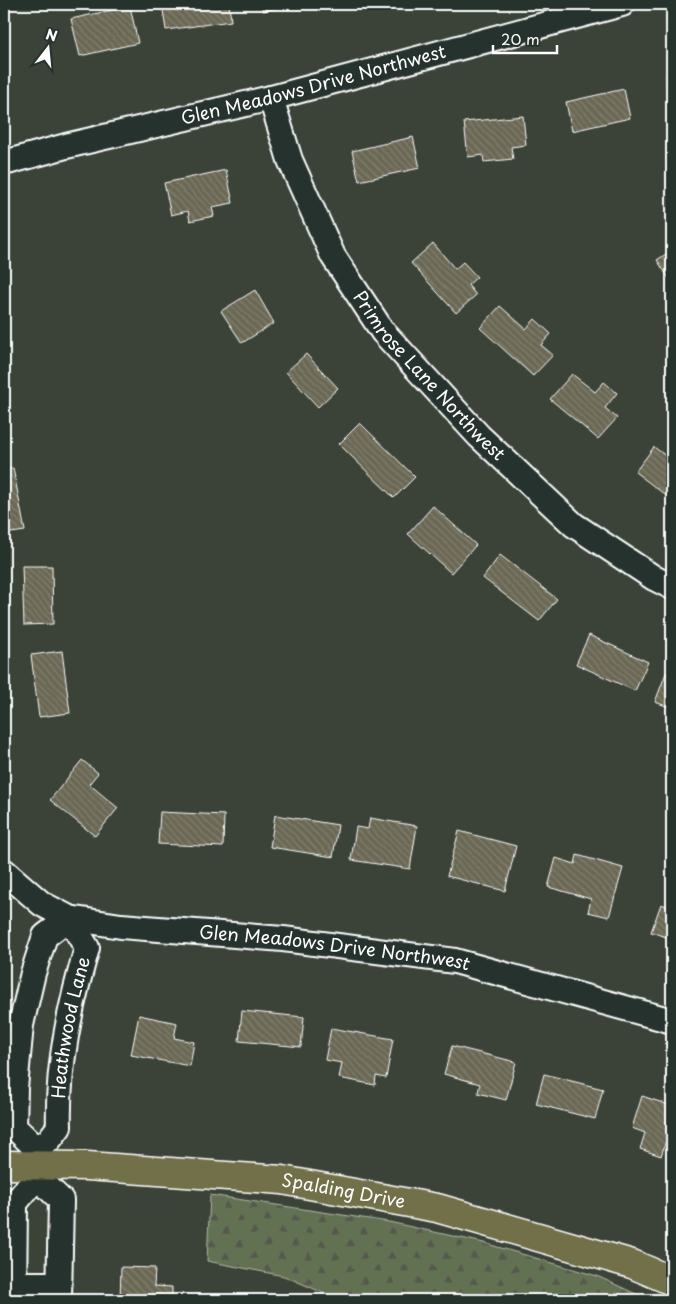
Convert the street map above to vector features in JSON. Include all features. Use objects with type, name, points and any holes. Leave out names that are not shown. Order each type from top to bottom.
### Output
[{"type":"main road","name":"Spalding Drive","points":[[4,1165],[87,1166],[282,1180],[427,1206],[525,1232],[632,1264],[672,1281]]},
{"type":"street","name":"Glen Meadows Drive Northwest","points":[[4,162],[270,98],[622,4]]},
{"type":"street","name":"Primrose Lane Northwest","points":[[270,98],[290,160],[333,256],[383,332],[479,436],[574,525],[654,578],[672,587]]},
{"type":"street","name":"Glen Meadows Drive Northwest","points":[[4,871],[42,904],[69,918],[121,926],[283,939],[455,961],[672,1021]]},
{"type":"street","points":[[14,1292],[59,1292],[61,1200],[14,1127],[15,1088],[20,1025],[33,973],[46,936],[69,918]]},
{"type":"street","name":"Heathwood Lane","points":[[14,1292],[15,1203],[49,1140],[59,1127],[58,1097],[66,1029],[87,948],[69,918]]},
{"type":"green space","points":[[210,1195],[389,1222],[484,1243],[597,1276],[649,1300],[340,1300],[284,1276],[207,1261]]},
{"type":"building","points":[[162,4],[229,4],[231,21],[166,30]]},
{"type":"building","points":[[261,4],[300,4],[263,11]]},
{"type":"building","points":[[130,6],[138,43],[80,56],[71,19]]},
{"type":"building","points":[[672,72],[672,107],[667,107],[666,73]]},
{"type":"building","points":[[624,89],[630,118],[572,131],[566,102]]},
{"type":"building","points":[[523,116],[526,145],[511,147],[513,159],[484,162],[483,155],[468,157],[464,122]]},
{"type":"building","points":[[413,137],[420,168],[359,181],[352,151]]},
{"type":"building","points":[[226,170],[233,203],[212,207],[214,216],[190,221],[188,211],[171,215],[164,183]]},
{"type":"building","points":[[433,243],[455,269],[463,262],[477,277],[468,285],[476,295],[456,313],[411,263]]},
{"type":"building","points":[[672,250],[672,283],[657,260]]},
{"type":"building","points":[[255,290],[274,323],[242,343],[221,311]]},
{"type":"building","points":[[500,306],[526,329],[535,319],[551,334],[541,345],[553,355],[533,376],[480,328]]},
{"type":"building","points":[[306,354],[338,388],[318,407],[286,372]]},
{"type":"building","points":[[572,374],[595,392],[604,382],[617,393],[605,408],[617,418],[598,439],[550,399]]},
{"type":"building","points":[[360,423],[415,477],[394,498],[339,444]]},
{"type":"building","points":[[654,447],[667,457],[672,450],[672,500],[635,472]]},
{"type":"building","points":[[13,468],[25,531],[4,534],[4,470]]},
{"type":"building","points":[[433,506],[476,545],[451,573],[408,534]]},
{"type":"building","points":[[500,555],[557,599],[539,621],[483,578]]},
{"type":"building","points":[[22,566],[52,566],[53,624],[24,625]]},
{"type":"building","points":[[589,635],[648,662],[635,691],[576,664]]},
{"type":"building","points":[[62,651],[70,713],[39,717],[31,655]]},
{"type":"building","points":[[666,673],[672,675],[672,708],[655,702]]},
{"type":"building","points":[[82,760],[98,773],[89,784],[118,808],[95,836],[50,800]]},
{"type":"building","points":[[160,812],[224,815],[223,847],[158,844]]},
{"type":"building","points":[[275,815],[338,825],[333,857],[270,847]]},
{"type":"building","points":[[370,818],[417,826],[410,869],[351,860],[356,827],[368,829]]},
{"type":"building","points":[[459,831],[516,846],[505,891],[447,876]]},
{"type":"building","points":[[577,855],[623,868],[609,917],[588,912],[591,899],[548,887],[556,858],[575,864]]},
{"type":"building","points":[[661,904],[672,908],[672,939],[651,932]]},
{"type":"building","points":[[242,1011],[304,1017],[301,1047],[239,1041]]},
{"type":"building","points":[[139,1015],[177,1023],[174,1038],[194,1042],[190,1066],[131,1055]]},
{"type":"building","points":[[331,1028],[393,1039],[386,1078],[376,1076],[375,1085],[339,1078],[342,1063],[325,1060]]},
{"type":"building","points":[[452,1046],[516,1062],[506,1100],[478,1093],[480,1084],[444,1074]]},
{"type":"building","points":[[544,1074],[603,1089],[595,1119],[536,1104]]},
{"type":"building","points":[[642,1096],[672,1106],[672,1143],[666,1141],[661,1156],[640,1149],[645,1133],[632,1128]]},
{"type":"building","points":[[121,1267],[155,1268],[154,1286],[172,1287],[172,1300],[120,1300]]}]
